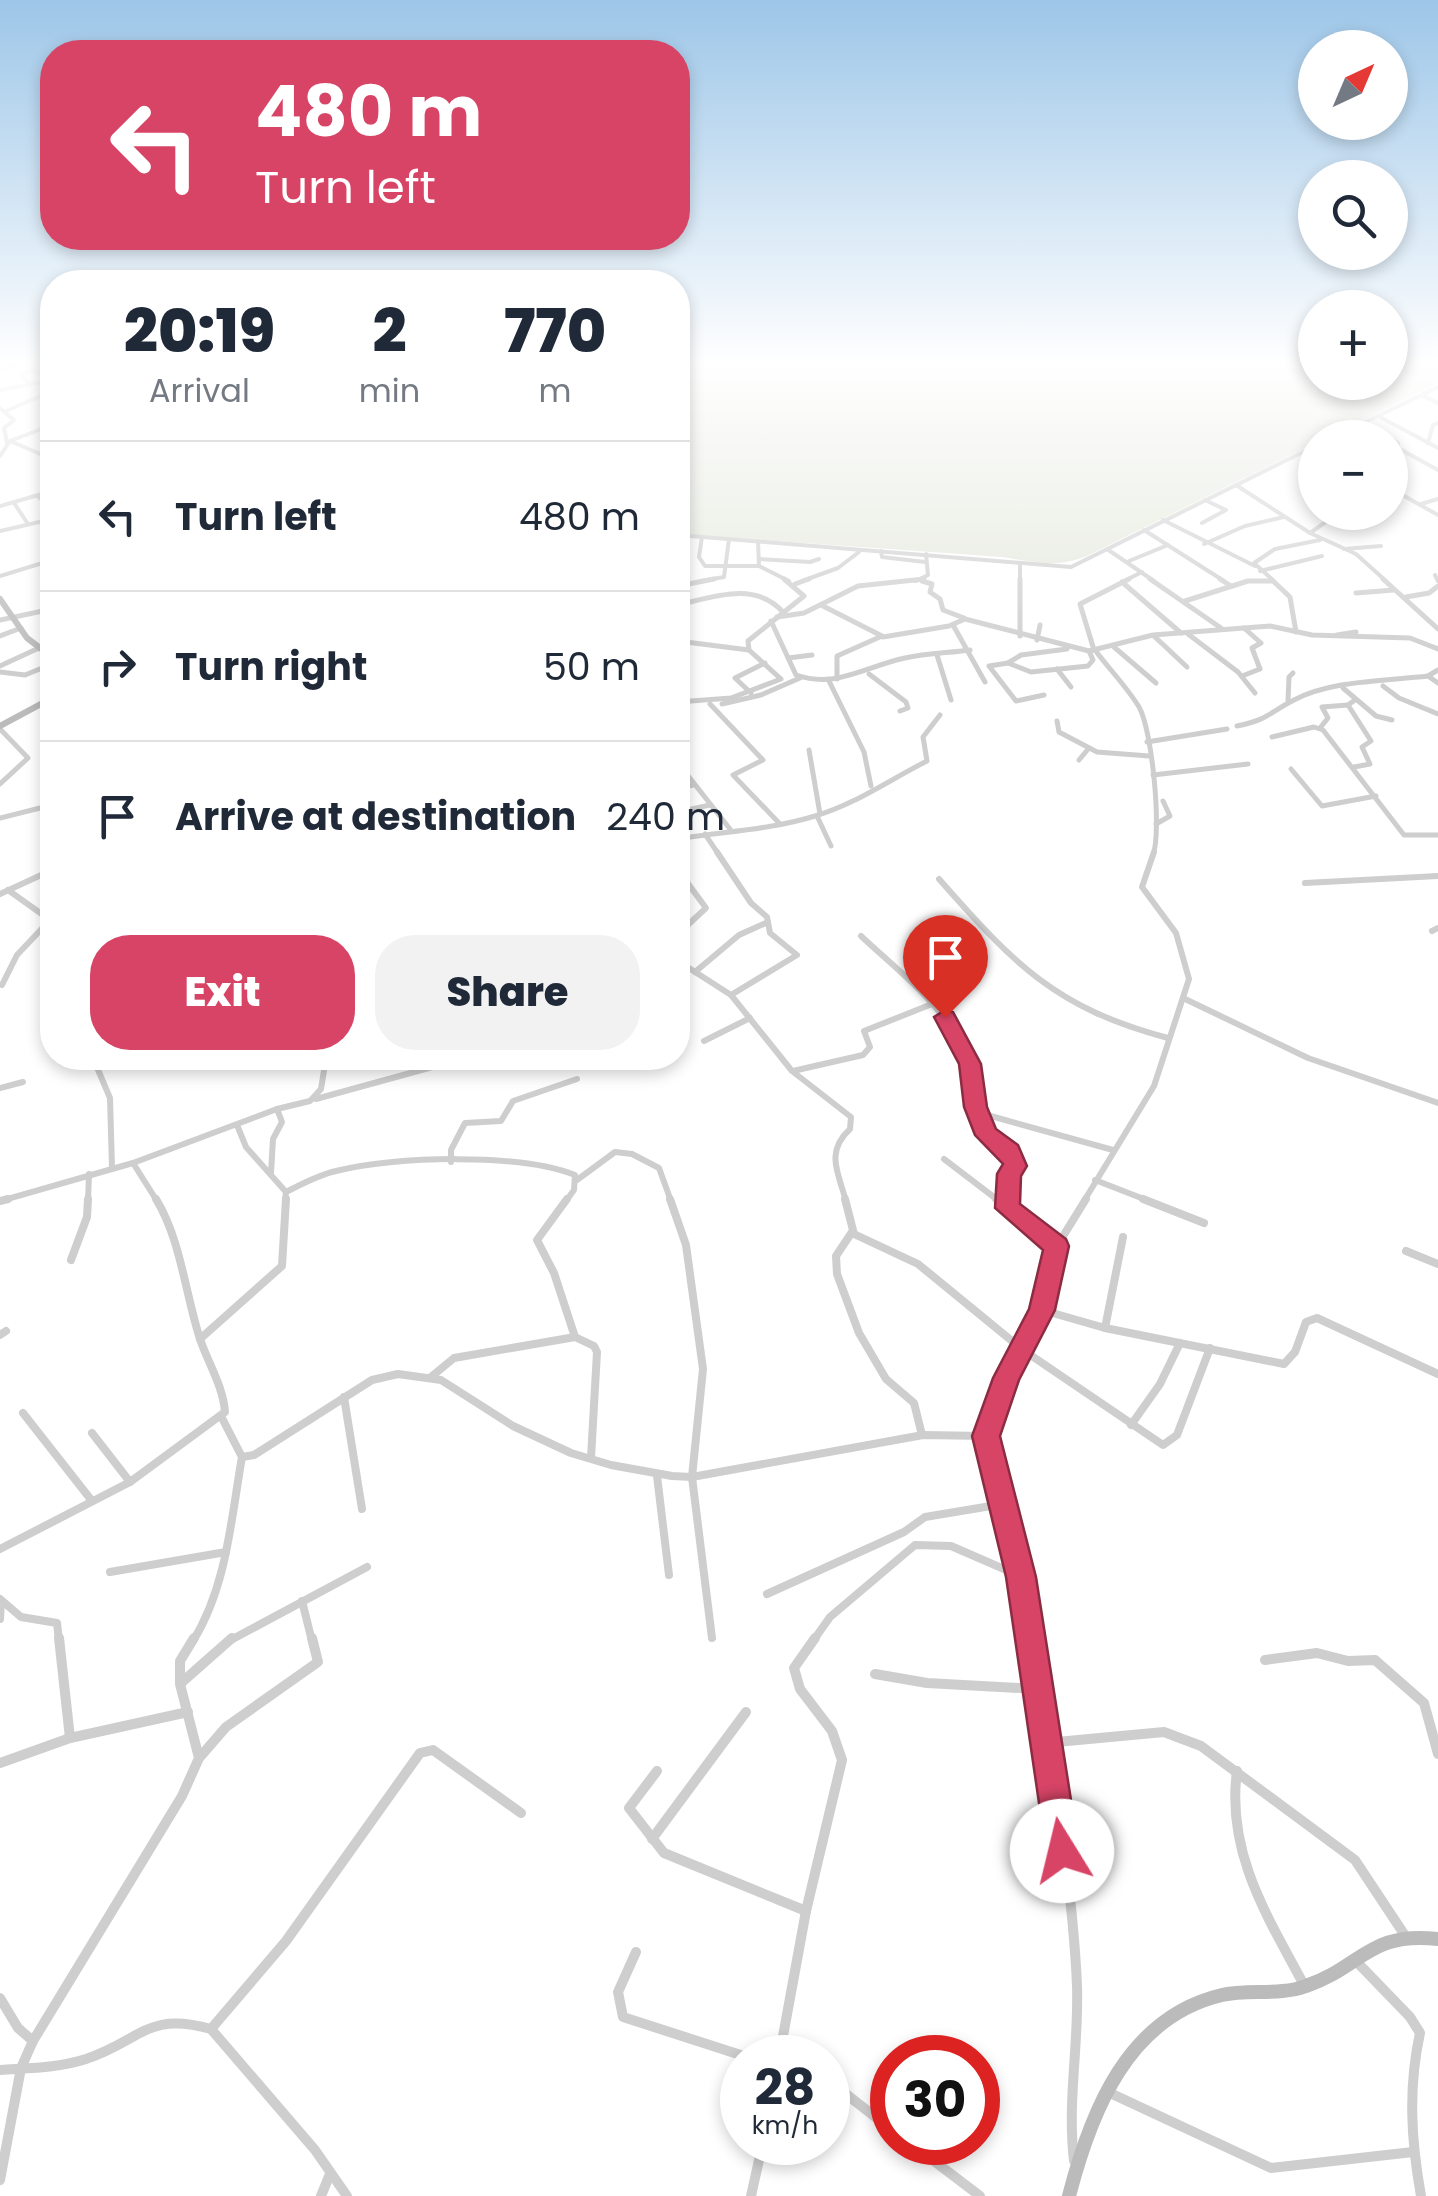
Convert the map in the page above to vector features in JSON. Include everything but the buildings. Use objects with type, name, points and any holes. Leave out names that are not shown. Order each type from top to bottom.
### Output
[{"type":"street","points":[[690,536],[1071,567],[1270,467]]},
{"type":"street","points":[[1234,484],[1310,534],[1356,554],[1438,629]]},
{"type":"street","points":[[0,506],[40,494]]},
{"type":"street","points":[[36,495],[40,498]]},
{"type":"street","points":[[1408,498],[1438,514]]},
{"type":"street","points":[[1420,504],[1438,498]]},
{"type":"street","points":[[1202,523],[1226,511],[1204,499]]},
{"type":"street","points":[[14,503],[28,524]]},
{"type":"street","points":[[1204,544],[1245,526],[1286,516]]},
{"type":"street","points":[[1162,519],[1258,569],[1293,602],[1296,632]]},
{"type":"street","points":[[0,530],[40,521]]},
{"type":"street","points":[[1143,529],[1231,586]]},
{"type":"street","points":[[1310,534],[1315,530]]},
{"type":"street","points":[[702,537],[700,561],[712,567],[820,560]]},
{"type":"street","points":[[690,584],[724,577],[729,539]]},
{"type":"street","points":[[758,540],[759,562]]},
{"type":"street","points":[[1258,569],[1255,560],[1267,552],[1322,540]]},
{"type":"street","points":[[1128,562],[1169,544]]},
{"type":"street","points":[[1343,549],[1381,546]]},
{"type":"street","points":[[1107,549],[1223,630]]},
{"type":"street","points":[[794,584],[838,568],[862,550]]},
{"type":"street","points":[[882,551],[882,557],[924,562]]},
{"type":"street","points":[[922,580],[928,576],[926,554]]},
{"type":"street","points":[[1258,569],[1322,556]]},
{"type":"street","points":[[749,650],[751,637],[803,600],[794,584],[759,562]]},
{"type":"street","points":[[1020,562],[1020,636]]},
{"type":"street","points":[[0,576],[40,564]]},
{"type":"street","points":[[1075,2172],[1070,2126],[1077,1989],[1068,1890],[1021,1577],[986,1436],[1006,1378],[1042,1310],[1057,1246],[1154,1086],[1189,979],[1176,933],[1142,887],[1158,842],[1153,774],[1137,702],[1093,651],[1080,604],[1144,572]]},
{"type":"street","points":[[1185,601],[1254,579],[1272,582]]},
{"type":"street","points":[[774,619],[797,615],[854,587],[922,580],[932,584],[930,592],[940,599],[942,610],[1068,648],[1093,651],[1153,635],[1272,626],[1336,636],[1410,638],[1438,649]]},
{"type":"street","points":[[1404,598],[1429,593],[1437,580]]},
{"type":"street","points":[[1122,582],[1242,676],[1254,693]]},
{"type":"street","points":[[1356,593],[1395,590]]},
{"type":"street","points":[[690,604],[750,592],[776,603],[782,612]]},
{"type":"street","points":[[0,599],[40,647],[0,669]]},
{"type":"street","points":[[821,605],[883,637]]},
{"type":"street","points":[[0,620],[40,611]]},
{"type":"street","points":[[774,619],[800,678]]},
{"type":"street","points":[[837,679],[837,656],[883,637],[952,625],[965,619]]},
{"type":"street","points":[[1353,621],[1356,635]]},
{"type":"street","points":[[952,625],[970,650],[985,682]]},
{"type":"street","points":[[1036,640],[1040,625]]},
{"type":"street","points":[[0,636],[21,628]]},
{"type":"street","points":[[1242,676],[1260,670],[1252,648],[1261,643],[1244,628]]},
{"type":"street","points":[[1153,635],[1187,667]]},
{"type":"street","points":[[690,643],[749,650],[781,679],[710,705]]},
{"type":"street","points":[[1113,646],[1156,682]]},
{"type":"street","points":[[1044,695],[1016,701],[988,667],[1008,663],[1018,655],[1038,651],[1055,654],[1068,648]]},
{"type":"street","points":[[690,703],[710,705],[761,695],[800,678],[837,679],[868,673],[897,660],[970,650]]},
{"type":"street","points":[[1008,663],[1031,672],[1091,664],[1093,651]]},
{"type":"street","points":[[788,658],[812,655]]},
{"type":"street","points":[[937,655],[951,700]]},
{"type":"street","points":[[1102,662],[1123,655]]},
{"type":"street","points":[[751,693],[735,677],[765,663]]},
{"type":"street","points":[[0,669],[25,675],[40,667]]},
{"type":"street","points":[[1056,668],[1071,687]]},
{"type":"street","points":[[1238,726],[1266,720],[1288,701],[1342,688],[1428,676],[1438,670]]},
{"type":"street","points":[[868,673],[906,702],[908,708],[900,711]]},
{"type":"street","points":[[1288,701],[1288,677],[1294,673]]},
{"type":"street","points":[[1428,676],[1438,683]]},
{"type":"street","points":[[828,679],[864,752],[870,786]]},
{"type":"street","points":[[1382,684],[1399,698],[1438,714]]},
{"type":"street","points":[[1342,688],[1376,716],[1392,720]]},
{"type":"street","points":[[1272,737],[1320,728],[1328,718],[1322,708],[1355,700]]},
{"type":"street","points":[[1348,704],[1372,741],[1362,747],[1370,764],[1354,767]]},
{"type":"street","points":[[0,784],[28,758],[0,728],[40,705]]},
{"type":"street","points":[[710,705],[764,760],[732,774],[782,825]]},
{"type":"street","points":[[690,837],[730,830],[756,831],[818,815],[927,761],[923,737],[940,716]]},
{"type":"street","points":[[1057,720],[1059,732],[1088,748],[1102,753],[1149,756]]},
{"type":"street","points":[[1320,728],[1404,835],[1438,835]]},
{"type":"street","points":[[1147,742],[1227,729]]},
{"type":"street","points":[[1079,760],[1088,748]]},
{"type":"street","points":[[809,750],[818,815],[831,846]]},
{"type":"street","points":[[1153,774],[1248,764]]},
{"type":"street","points":[[1292,768],[1322,806],[1376,796]]},
{"type":"street","points":[[690,780],[730,830]]},
{"type":"street","points":[[690,787],[694,786]]},
{"type":"street","points":[[1156,824],[1170,816],[1163,800]]},
{"type":"street","points":[[690,809],[710,805]]},
{"type":"street","points":[[0,818],[40,808]]},
{"type":"street","points":[[705,834],[768,922],[770,933],[797,957],[731,995]]},
{"type":"street","points":[[4,892],[40,876]]},
{"type":"street","points":[[1305,884],[1438,876]]},
{"type":"street","points":[[939,879],[1000,946],[1060,994],[1091,1014],[1168,1038]]},
{"type":"street","points":[[690,891],[706,908],[690,923]]},
{"type":"street","points":[[4,892],[40,914]]},
{"type":"street","points":[[694,972],[739,934],[768,922]]},
{"type":"street","points":[[2,985],[17,955],[40,931]]},
{"type":"street","points":[[861,936],[932,1004],[962,1044],[987,1135],[1010,1152],[1015,1166],[1009,1174],[1007,1208]]},
{"type":"street","points":[[690,969],[731,995],[792,1071],[852,1117],[850,1129],[837,1141],[834,1156],[852,1232],[836,1256],[837,1274],[859,1333],[886,1380],[914,1403],[922,1435]]},
{"type":"street","points":[[1183,998],[1352,1078],[1438,1103]]},
{"type":"street","points":[[792,1071],[863,1055],[870,1048],[864,1031],[932,1004]]},
{"type":"street","points":[[704,1041],[750,1018]]},
{"type":"street","points":[[98,1070],[110,1098],[112,1168]]},
{"type":"street","points":[[310,1101],[322,1089],[324,1070]]},
{"type":"street","points":[[0,1201],[133,1163],[276,1109],[419,1070]]},
{"type":"street","points":[[451,1162],[451,1150],[464,1123],[501,1121],[513,1101],[578,1079]]},
{"type":"street","points":[[0,1088],[23,1082]]},
{"type":"street","points":[[271,1174],[273,1139],[282,1122],[276,1109]]},
{"type":"street","points":[[980,1113],[1113,1150]]},
{"type":"street","points":[[200,1339],[282,1266],[286,1192],[246,1146],[237,1125]]},
{"type":"street","points":[[575,1337],[551,1272],[550,1255],[537,1240],[574,1190],[577,1180],[615,1152],[642,1158],[662,1173],[683,1232],[704,1369],[692,1477],[712,1638]]},
{"type":"street","points":[[944,1159],[1057,1246]]},
{"type":"street","points":[[286,1192],[345,1169],[451,1162],[520,1162],[566,1170],[577,1180]]},
{"type":"street","points":[[133,1163],[167,1217],[200,1339],[224,1398],[222,1418],[242,1456],[226,1552],[208,1616],[180,1662],[180,1684],[199,1758]]},
{"type":"street","points":[[71,1260],[88,1217],[90,1174]]},
{"type":"street","points":[[1095,1180],[1204,1223]]},
{"type":"street","points":[[852,1232],[918,1264],[1023,1350],[1162,1444],[1170,1443],[1190,1405],[1210,1348]]},
{"type":"street","points":[[1105,1328],[1123,1237]]},
{"type":"street","points":[[1406,1251],[1438,1264]]},
{"type":"street","points":[[1042,1310],[1105,1328],[1284,1364],[1295,1352],[1306,1322],[1316,1318],[1438,1374]]},
{"type":"street","points":[[430,1378],[454,1358],[575,1337],[588,1342],[597,1352],[590,1458]]},
{"type":"street","points":[[1132,1425],[1160,1384],[1180,1343]]},
{"type":"street","points":[[242,1456],[254,1455],[344,1397],[387,1375],[430,1378],[465,1389],[509,1424],[537,1439],[657,1476],[692,1477],[922,1435],[986,1436]]},
{"type":"street","points":[[344,1397],[362,1509]]},
{"type":"street","points":[[23,1412],[92,1501]]},
{"type":"street","points":[[0,1549],[130,1482],[222,1418]]},
{"type":"street","points":[[92,1433],[130,1482]]},
{"type":"street","points":[[657,1476],[660,1529],[669,1575]]},
{"type":"street","points":[[767,1594],[904,1532],[914,1521],[932,1512],[1002,1504]]},
{"type":"street","points":[[783,2035],[806,1910],[842,1760],[839,1739],[828,1720],[797,1688],[794,1668],[830,1617],[916,1546],[951,1546],[1021,1577]]},
{"type":"street","points":[[110,1572],[144,1562],[190,1560],[226,1552]]},
{"type":"street","points":[[180,1684],[223,1643],[367,1567]]},
{"type":"street","points":[[0,1600],[0,1619]]},
{"type":"street","points":[[0,1600],[21,1616],[57,1623],[70,1738]]},
{"type":"street","points":[[0,2180],[21,2068],[33,2041],[182,1796],[199,1758],[226,1726],[318,1662],[302,1601]]},
{"type":"street","points":[[1265,1660],[1316,1654],[1348,1661],[1376,1660],[1424,1703],[1438,1754]]},
{"type":"street","points":[[875,1674],[927,1683],[1038,1689]]},
{"type":"street","points":[[0,1762],[70,1738],[188,1712]]},
{"type":"street","points":[[652,1839],[746,1712]]},
{"type":"street","points":[[1046,1743],[1164,1732],[1200,1746],[1354,1860],[1404,1934]]},
{"type":"street","points":[[211,2028],[286,1941],[420,1753],[433,1750],[521,1813]]},
{"type":"street","points":[[657,1771],[629,1808],[669,1856],[806,1910]]},
{"type":"street","points":[[1237,1771],[1230,1798],[1237,1850],[1305,1986]]},
{"type":"street","points":[[1072,2194],[1075,2172],[1105,2090],[1134,2050],[1183,2010],[1220,1995],[1305,1986],[1376,1943],[1404,1934],[1438,1940]]},
{"type":"street","points":[[636,1952],[615,1994],[623,2017],[720,2048]]},
{"type":"street","points":[[1354,1958],[1410,2016],[1420,2033],[1411,2076],[1412,2152],[1421,2196]]},
{"type":"street","points":[[0,1998],[18,2028],[33,2041]]},
{"type":"street","points":[[0,2070],[88,2058],[164,2020],[188,2021],[211,2028],[346,2196]]},
{"type":"street","points":[[1105,2090],[1270,2168],[1302,2168],[1412,2152]]},
{"type":"street","points":[[850,2097],[870,2113]]},
{"type":"street","points":[[752,2196],[758,2165]]},
{"type":"street","points":[[939,2165],[980,2196]]},
{"type":"street","points":[[321,2196],[330,2173]]},
{"type":"shaded area","points":[[690,467],[1266,467],[1087,556],[1045,563],[690,535]]},
{"type":"route","points":[[945,1017],[970,1064],[976,1107],[987,1135],[1010,1152],[1015,1166],[1009,1174],[1007,1208],[1057,1246],[1042,1310],[1006,1378],[986,1436],[1021,1577],[1062,1851]]}]
